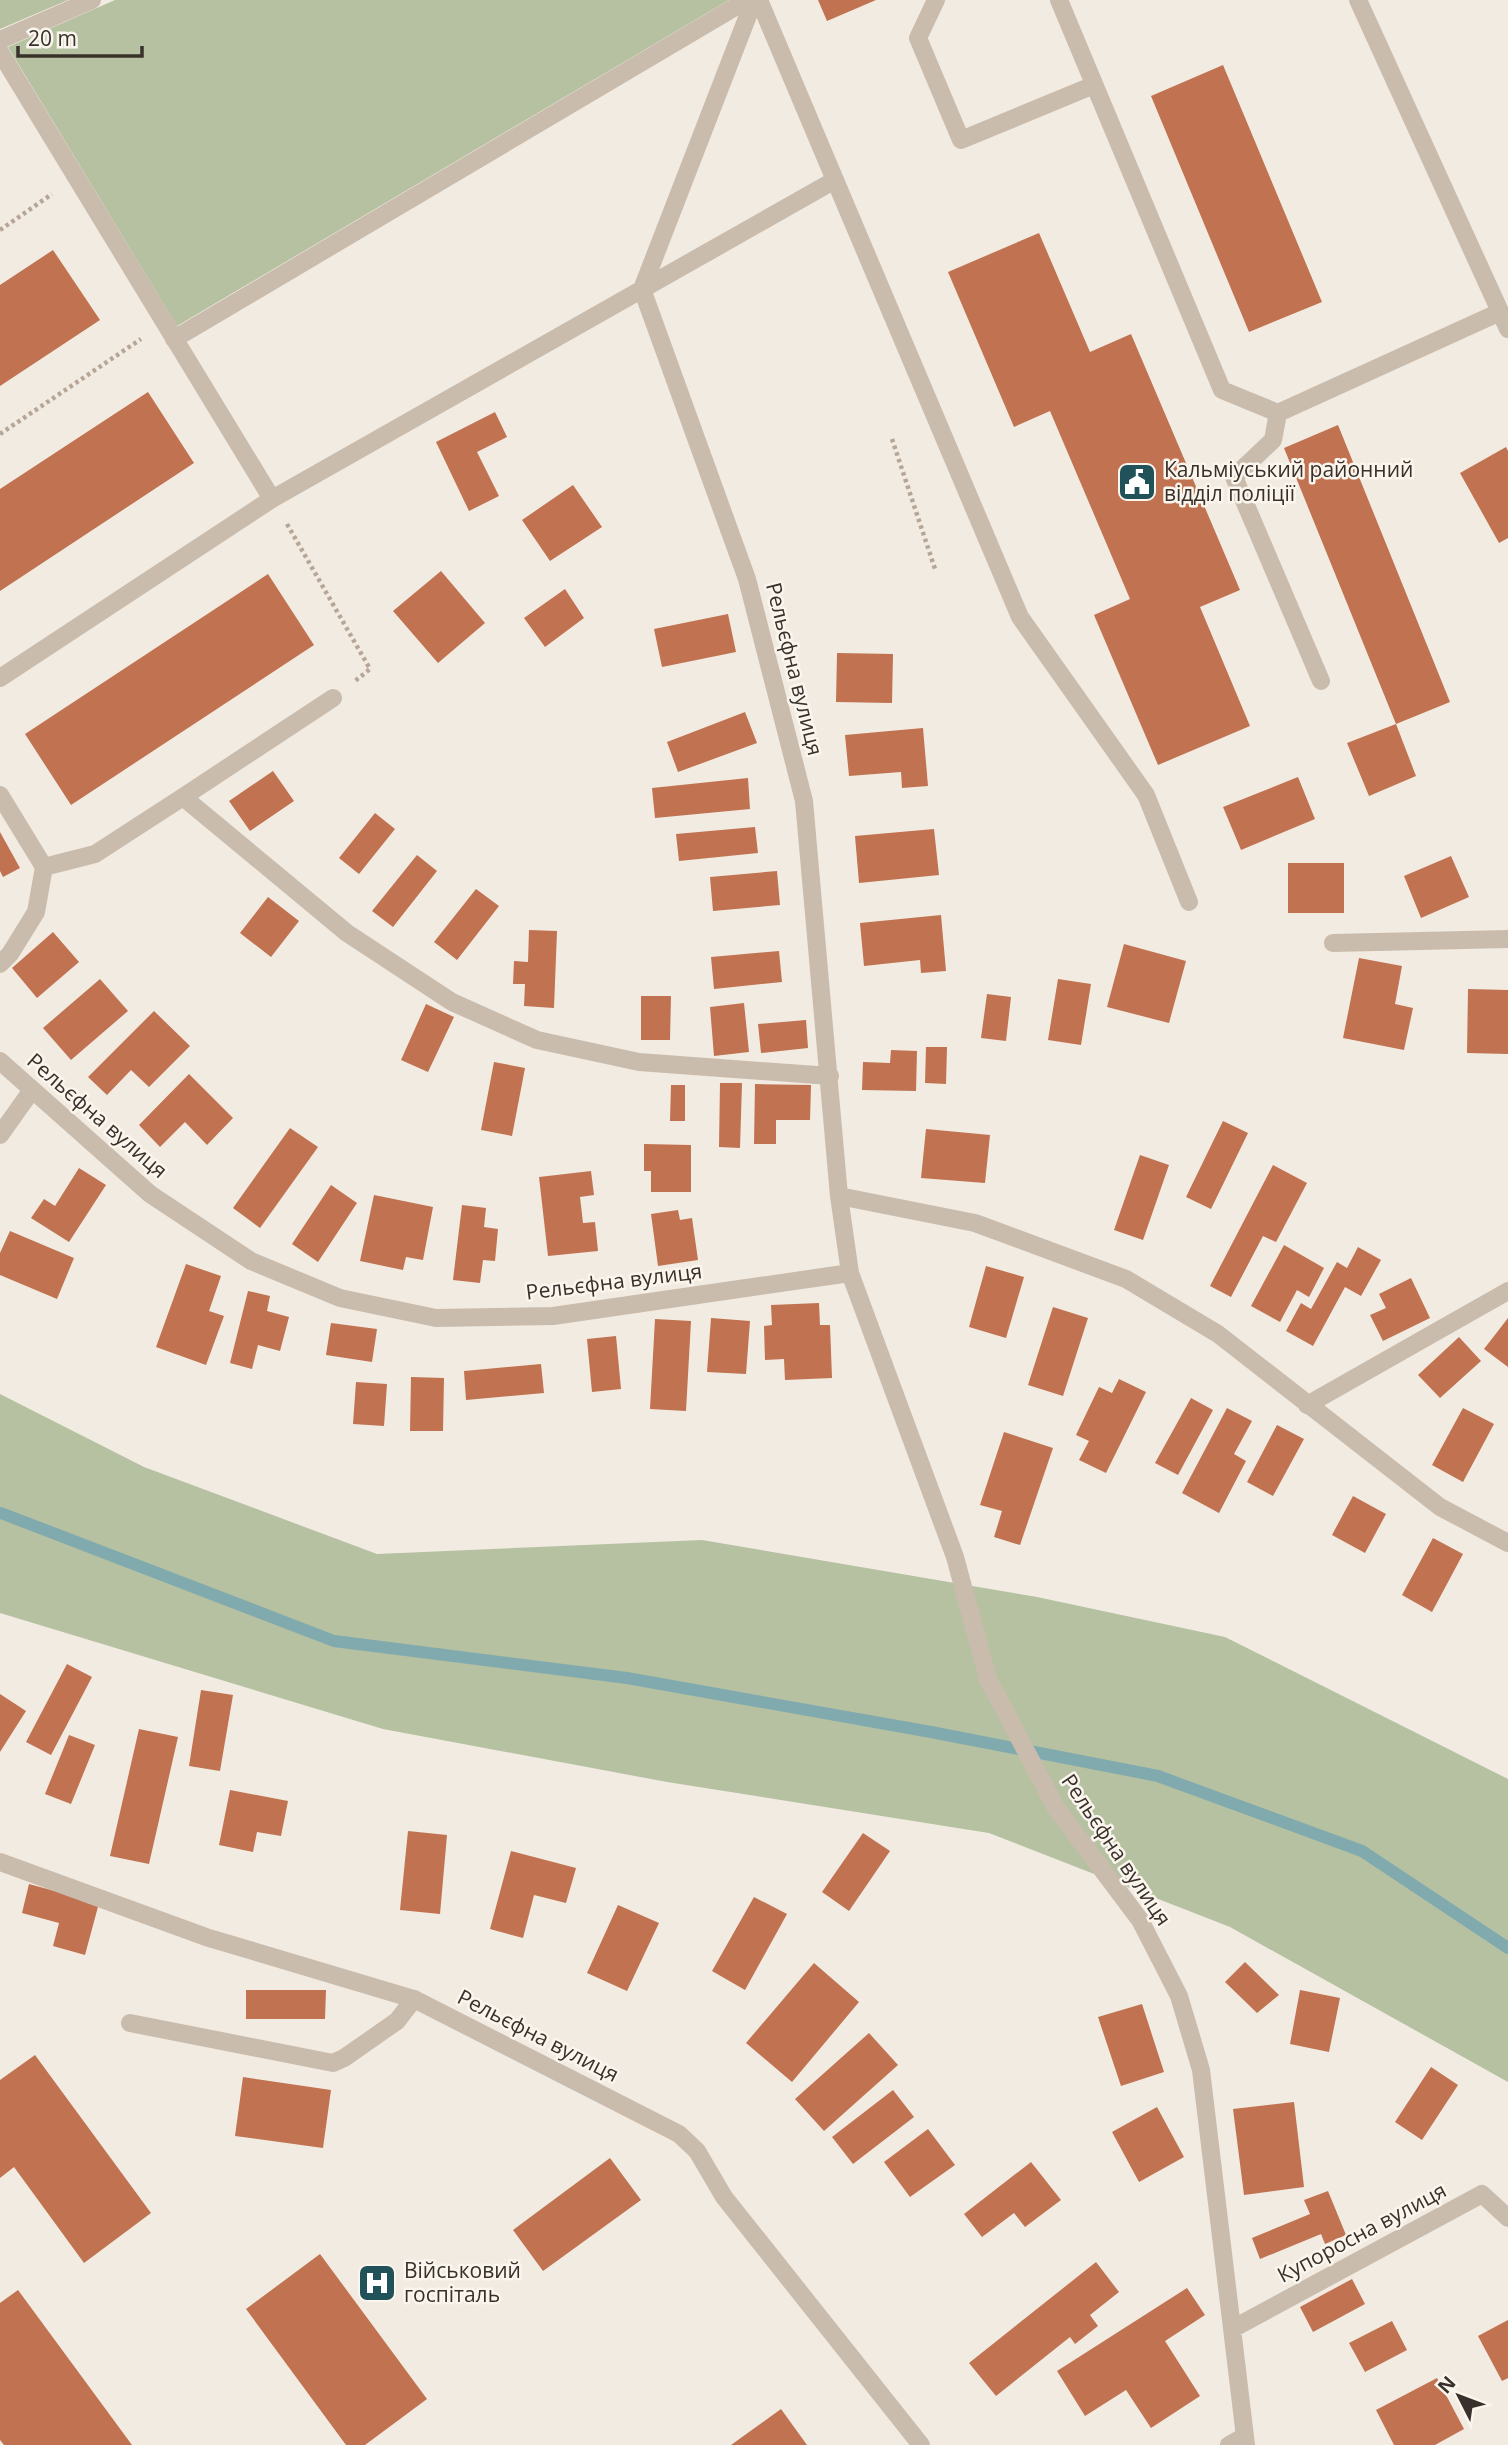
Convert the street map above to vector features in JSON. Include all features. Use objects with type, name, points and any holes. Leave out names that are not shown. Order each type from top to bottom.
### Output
[{"type":"street","points":[[0,40],[92,0]]},
{"type":"street","points":[[174,339],[747,0]]},
{"type":"street","points":[[757,0],[1020,617],[1146,795],[1189,902]]},
{"type":"street","points":[[642,289],[757,0]]},
{"type":"street","points":[[936,0],[918,38],[961,140],[1094,85]]},
{"type":"street","points":[[1059,0],[1222,390],[1278,413],[1505,316],[1358,0]]},
{"type":"street","points":[[0,52],[272,499]]},
{"type":"street","points":[[0,678],[272,499],[835,180]]},
{"type":"street","name":"Рельєфна вулиця","points":[[642,289],[747,579],[804,801],[839,1195],[850,1273],[955,1557],[988,1679],[1056,1808],[1140,1920],[1179,1996],[1201,2070],[1246,2440]]},
{"type":"street","points":[[1278,413],[1273,440],[1234,477],[1321,681]]},
{"type":"street","points":[[44,867],[95,854],[333,698]]},
{"type":"street","points":[[0,795],[44,867],[36,912],[10,954],[0,964]]},
{"type":"street","points":[[183,797],[347,933],[452,1002],[537,1040],[639,1062],[830,1076]]},
{"type":"street","points":[[1333,943],[1508,939]]},
{"type":"street","name":"Рельєфна вулиця","points":[[0,1061],[150,1194],[251,1261],[340,1298],[436,1318],[552,1316],[850,1273]]},
{"type":"street","points":[[0,1135],[32,1090]]},
{"type":"street","points":[[839,1195],[975,1223],[1126,1279],[1218,1334],[1440,1507],[1508,1543]]},
{"type":"street","points":[[1307,1405],[1508,1291]]},
{"type":"street","name":"Рельєфна вулиця","points":[[0,1862],[206,1937],[414,1999],[679,2134],[697,2151],[724,2197],[921,2445]]},
{"type":"street","points":[[130,2023],[333,2063],[344,2059],[397,2021],[414,1999]]},
{"type":"street","name":"Купоросна вулиця","points":[[1232,2329],[1482,2194],[1508,2218]]},
{"type":"street","points":[[1229,2445],[1246,2440]]},
{"type":"path","points":[[0,230],[76,177]]},
{"type":"path","points":[[0,434],[164,322]]},
{"type":"path","points":[[892,439],[935,569]]},
{"type":"path","points":[[272,499],[370,669],[333,698]]},
{"type":"green space","points":[[0,0],[68,0],[0,29]]},
{"type":"green space","points":[[115,0],[729,0],[177,326],[8,47]]},
{"type":"green space","points":[[0,1394],[144,1467],[377,1554],[702,1540],[1037,1597],[1225,1637],[1508,1779],[1508,2082],[1230,1927],[989,1833],[667,1782],[383,1729],[0,1613]]},
{"type":"building","points":[[818,0],[876,0],[827,21]]},
{"type":"building","points":[[1223,65],[1322,302],[1249,332],[1151,96]]},
{"type":"building","points":[[1039,233],[1090,352],[1131,334],[1240,590],[1200,607],[1250,726],[1158,765],[1094,615],[1130,599],[1050,411],[1014,427],[948,272]]},
{"type":"building","points":[[53,250],[100,320],[0,386],[0,285]]},
{"type":"building","points":[[148,392],[194,463],[0,591],[0,489]]},
{"type":"building","points":[[495,412],[507,437],[477,452],[499,496],[469,511],[436,442]]},
{"type":"building","points":[[1338,425],[1450,702],[1396,724],[1284,448]]},
{"type":"building","points":[[1506,447],[1508,538],[1499,543],[1460,473]]},
{"type":"building","points":[[573,485],[602,527],[550,561],[522,520]]},
{"type":"building","points":[[441,571],[485,623],[438,663],[393,611]]},
{"type":"building","points":[[268,574],[314,645],[71,805],[25,734]]},
{"type":"building","points":[[565,589],[584,618],[545,647],[524,618]]},
{"type":"building","points":[[728,614],[736,652],[662,667],[654,629]]},
{"type":"building","points":[[837,653],[893,654],[892,703],[836,702]]},
{"type":"building","points":[[745,712],[757,743],[678,772],[667,742]]},
{"type":"building","points":[[1396,724],[1416,776],[1369,796],[1347,743]]},
{"type":"building","points":[[923,728],[928,786],[902,788],[901,772],[849,776],[845,735]]},
{"type":"building","points":[[273,771],[294,801],[250,831],[229,801]]},
{"type":"building","points":[[1298,777],[1315,819],[1241,850],[1223,807]]},
{"type":"building","points":[[748,778],[750,809],[655,818],[652,788]]},
{"type":"building","points":[[375,813],[395,829],[359,874],[339,858]]},
{"type":"building","points":[[755,827],[758,853],[679,861],[676,834]]},
{"type":"building","points":[[934,829],[939,875],[859,883],[855,836]]},
{"type":"building","points":[[0,832],[20,868],[3,877],[0,871]]},
{"type":"building","points":[[417,855],[437,871],[393,927],[372,911]]},
{"type":"building","points":[[1451,856],[1469,897],[1421,918],[1404,876]]},
{"type":"building","points":[[1288,863],[1344,863],[1344,913],[1288,913]]},
{"type":"building","points":[[777,871],[780,905],[713,911],[710,877]]},
{"type":"building","points":[[476,889],[499,906],[457,960],[434,942]]},
{"type":"building","points":[[268,897],[299,921],[271,957],[240,933]]},
{"type":"building","points":[[941,915],[946,971],[921,973],[920,960],[864,966],[860,923]]},
{"type":"building","points":[[529,930],[557,931],[554,1008],[524,1006],[525,984],[513,984],[514,961],[528,962]]},
{"type":"building","points":[[53,932],[79,962],[37,998],[12,968]]},
{"type":"building","points":[[1124,944],[1186,961],[1169,1023],[1107,1007]]},
{"type":"building","points":[[779,951],[782,982],[714,989],[711,957]]},
{"type":"building","points":[[1359,958],[1402,966],[1395,1004],[1413,1008],[1404,1050],[1343,1038]]},
{"type":"building","points":[[100,979],[128,1011],[71,1060],[43,1028]]},
{"type":"building","points":[[1058,979],[1091,984],[1081,1045],[1048,1040]]},
{"type":"building","points":[[1468,989],[1508,990],[1508,1054],[1467,1053]]},
{"type":"building","points":[[987,994],[1011,997],[1006,1041],[981,1038]]},
{"type":"building","points":[[641,996],[671,996],[670,1040],[641,1040]]},
{"type":"building","points":[[744,1003],[749,1052],[714,1056],[710,1007]]},
{"type":"building","points":[[426,1004],[454,1017],[428,1072],[401,1060]]},
{"type":"building","points":[[154,1011],[190,1046],[149,1087],[131,1070],[107,1095],[88,1077]]},
{"type":"building","points":[[806,1020],[808,1048],[761,1053],[758,1024]]},
{"type":"building","points":[[926,1047],[947,1047],[946,1084],[925,1083]]},
{"type":"building","points":[[891,1050],[917,1051],[916,1091],[862,1090],[863,1062],[890,1063]]},
{"type":"building","points":[[494,1062],[525,1068],[512,1136],[481,1130]]},
{"type":"building","points":[[189,1074],[233,1118],[207,1145],[185,1122],[160,1147],[139,1125]]},
{"type":"building","points":[[720,1083],[742,1083],[740,1148],[719,1147]]},
{"type":"building","points":[[755,1084],[811,1085],[810,1120],[776,1120],[776,1144],[754,1144]]},
{"type":"building","points":[[671,1085],[685,1085],[685,1121],[670,1121]]},
{"type":"building","points":[[1223,1121],[1248,1133],[1211,1209],[1186,1197]]},
{"type":"building","points":[[290,1128],[318,1147],[260,1228],[233,1208]]},
{"type":"building","points":[[926,1129],[990,1135],[985,1183],[921,1178]]},
{"type":"building","points":[[644,1144],[691,1145],[691,1192],[651,1192],[651,1171],[644,1171]]},
{"type":"building","points":[[1140,1155],[1169,1165],[1143,1240],[1114,1230]]},
{"type":"building","points":[[1273,1165],[1307,1183],[1276,1242],[1263,1236],[1231,1297],[1210,1286]]},
{"type":"building","points":[[79,1168],[106,1185],[69,1242],[31,1218],[44,1199],[55,1206]]},
{"type":"building","points":[[591,1171],[594,1195],[580,1197],[583,1223],[595,1222],[598,1251],[548,1256],[539,1177]]},
{"type":"building","points":[[331,1185],[357,1203],[318,1262],[292,1244]]},
{"type":"building","points":[[374,1195],[433,1207],[423,1260],[406,1257],[403,1270],[360,1261]]},
{"type":"building","points":[[462,1205],[486,1208],[484,1227],[498,1229],[495,1261],[483,1260],[480,1283],[453,1280]]},
{"type":"building","points":[[678,1210],[680,1220],[692,1218],[698,1260],[658,1266],[651,1214]]},
{"type":"building","points":[[10,1231],[74,1258],[57,1299],[0,1275],[0,1253]]},
{"type":"building","points":[[1284,1245],[1324,1268],[1309,1297],[1297,1290],[1280,1322],[1251,1306]]},
{"type":"building","points":[[1358,1247],[1381,1260],[1361,1296],[1345,1287],[1313,1346],[1286,1331],[1301,1303],[1311,1309],[1337,1262],[1347,1268]]},
{"type":"building","points":[[186,1264],[221,1276],[209,1311],[224,1316],[206,1365],[156,1347]]},
{"type":"building","points":[[986,1266],[1024,1277],[1006,1338],[969,1327]]},
{"type":"building","points":[[1411,1278],[1430,1318],[1383,1341],[1370,1315],[1386,1308],[1379,1294]]},
{"type":"building","points":[[248,1291],[270,1296],[267,1311],[289,1317],[280,1351],[258,1345],[252,1369],[230,1363]]},
{"type":"building","points":[[819,1303],[820,1325],[830,1325],[832,1378],[785,1380],[784,1359],[765,1360],[764,1326],[772,1325],[771,1305]]},
{"type":"building","points":[[1053,1307],[1088,1318],[1063,1396],[1028,1385]]},
{"type":"building","points":[[711,1318],[750,1321],[746,1374],[707,1372]]},
{"type":"building","points":[[1508,1318],[1508,1367],[1484,1349]]},
{"type":"building","points":[[655,1319],[691,1321],[686,1411],[650,1409]]},
{"type":"building","points":[[331,1323],[377,1329],[372,1362],[326,1355]]},
{"type":"building","points":[[616,1336],[621,1389],[592,1392],[587,1339]]},
{"type":"building","points":[[1459,1337],[1481,1361],[1440,1398],[1418,1375]]},
{"type":"building","points":[[541,1364],[544,1393],[466,1400],[464,1371]]},
{"type":"building","points":[[411,1377],[444,1378],[443,1431],[410,1431]]},
{"type":"building","points":[[1119,1379],[1146,1392],[1106,1473],[1079,1460],[1089,1441],[1076,1435],[1099,1387],[1112,1393]]},
{"type":"building","points":[[356,1382],[387,1384],[384,1426],[353,1424]]},
{"type":"building","points":[[1191,1398],[1213,1410],[1178,1475],[1155,1463]]},
{"type":"building","points":[[1227,1408],[1252,1421],[1234,1454],[1246,1461],[1219,1513],[1182,1493]]},
{"type":"building","points":[[1463,1408],[1494,1424],[1463,1482],[1432,1465]]},
{"type":"building","points":[[1277,1425],[1304,1439],[1273,1496],[1247,1482]]},
{"type":"building","points":[[1004,1432],[1053,1448],[1020,1545],[994,1537],[1002,1511],[980,1505]]},
{"type":"building","points":[[1353,1496],[1386,1514],[1365,1553],[1332,1535]]},
{"type":"building","points":[[1433,1538],[1463,1554],[1432,1612],[1402,1595]]},
{"type":"building","points":[[67,1664],[92,1677],[51,1755],[26,1742]]},
{"type":"building","points":[[201,1690],[233,1695],[220,1771],[189,1766]]},
{"type":"building","points":[[0,1694],[26,1711],[0,1752]]},
{"type":"building","points":[[139,1729],[178,1737],[149,1864],[110,1856]]},
{"type":"building","points":[[69,1735],[95,1745],[71,1804],[45,1794]]},
{"type":"building","points":[[230,1790],[288,1801],[281,1836],[257,1832],[253,1852],[219,1845]]},
{"type":"building","points":[[408,1831],[447,1835],[440,1914],[400,1910]]},
{"type":"building","points":[[863,1833],[890,1851],[849,1911],[822,1892]]},
{"type":"building","points":[[511,1851],[576,1868],[566,1903],[534,1895],[523,1938],[490,1929]]},
{"type":"building","points":[[29,1884],[99,1903],[85,1955],[53,1946],[59,1923],[22,1913]]},
{"type":"building","points":[[754,1897],[787,1914],[745,1990],[712,1971]]},
{"type":"building","points":[[618,1905],[659,1923],[627,1991],[587,1973]]},
{"type":"building","points":[[1245,1962],[1279,1995],[1257,2013],[1225,1982]]},
{"type":"building","points":[[814,1963],[859,2002],[792,2082],[746,2043]]},
{"type":"building","points":[[246,1990],[326,1990],[325,2019],[246,2019]]},
{"type":"building","points":[[1300,1990],[1340,1998],[1329,2052],[1290,2044]]},
{"type":"building","points":[[1142,2004],[1164,2072],[1121,2086],[1098,2017]]},
{"type":"building","points":[[869,2033],[898,2065],[824,2131],[795,2099]]},
{"type":"building","points":[[35,2055],[151,2213],[84,2263],[14,2167],[0,2178],[0,2080]]},
{"type":"building","points":[[1431,2067],[1458,2085],[1422,2140],[1395,2122]]},
{"type":"building","points":[[243,2077],[331,2090],[323,2148],[235,2136]]},
{"type":"building","points":[[893,2090],[914,2117],[853,2164],[832,2137]]},
{"type":"building","points":[[1294,2102],[1304,2187],[1244,2195],[1233,2109]]},
{"type":"building","points":[[1157,2107],[1184,2157],[1139,2182],[1112,2132]]},
{"type":"building","points":[[928,2129],[955,2165],[910,2197],[884,2162]]},
{"type":"building","points":[[610,2158],[641,2200],[543,2271],[513,2230]]},
{"type":"building","points":[[1031,2162],[1061,2200],[1025,2227],[1014,2213],[982,2237],[964,2214]]},
{"type":"building","points":[[1328,2191],[1346,2235],[1325,2244],[1321,2234],[1260,2259],[1252,2238],[1310,2214],[1304,2200]]},
{"type":"building","points":[[320,2254],[427,2399],[365,2445],[346,2445],[246,2309]]},
{"type":"building","points":[[1096,2262],[1119,2292],[1090,2315],[1098,2326],[1075,2344],[1070,2337],[996,2396],[969,2363]]},
{"type":"building","points":[[1352,2279],[1365,2304],[1313,2332],[1300,2307]]},
{"type":"building","points":[[1187,2288],[1205,2315],[1165,2341],[1200,2396],[1151,2428],[1126,2390],[1085,2416],[1057,2371]]},
{"type":"building","points":[[18,2290],[132,2445],[4,2445],[0,2440],[0,2303]]},
{"type":"building","points":[[1508,2320],[1508,2378],[1502,2381],[1478,2336]]},
{"type":"building","points":[[1392,2321],[1407,2350],[1365,2372],[1349,2343]]},
{"type":"building","points":[[1437,2378],[1464,2429],[1435,2445],[1394,2445],[1376,2410]]},
{"type":"building","points":[[781,2409],[807,2445],[731,2445]]},
{"type":"waterway","points":[[1,1513],[334,1641],[627,1678],[1158,1776],[1362,1851],[1508,1948]]},
{"type":"place","name":"Кальміуський районний відділ поліції","points":[[1137,482]]},
{"type":"place","name":"Військовий госпіталь","points":[[377,2283]]}]
